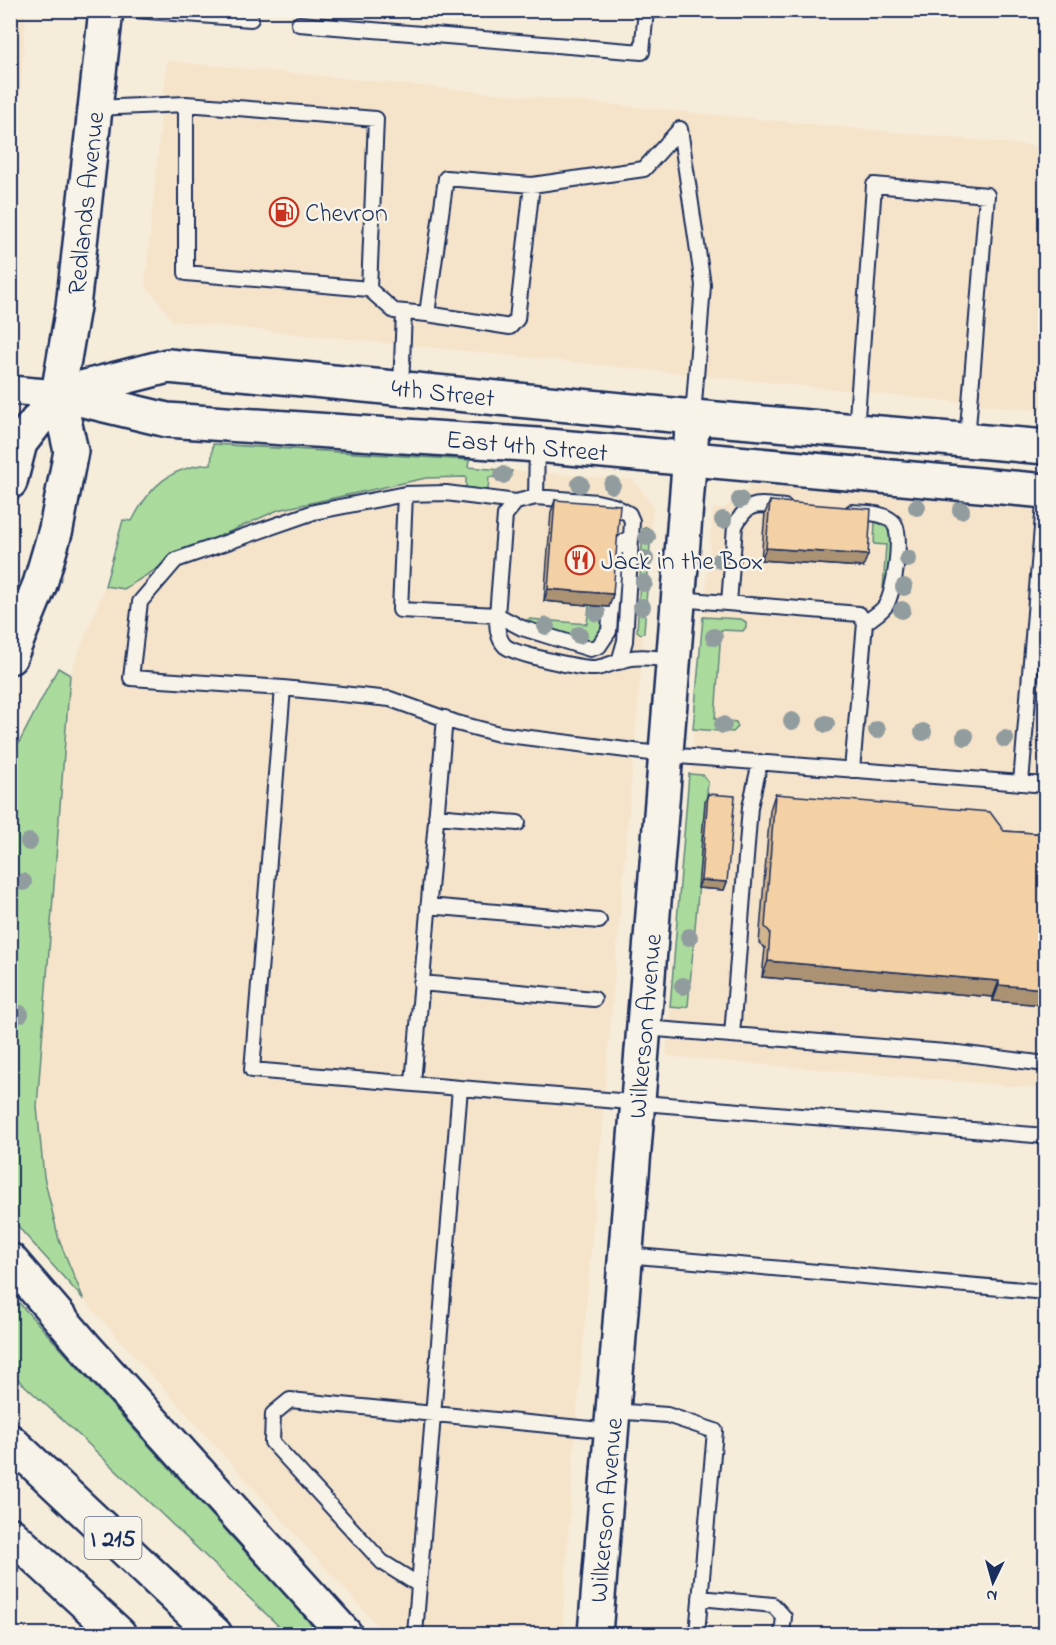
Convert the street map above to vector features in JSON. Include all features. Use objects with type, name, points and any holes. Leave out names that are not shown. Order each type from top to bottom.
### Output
[{"type":"main road","name":"Redlands Avenue","points":[[10,657],[40,585],[56,529],[71,451],[58,394],[74,307],[106,10]]},
{"type":"main road","name":"4th Street","points":[[58,394],[168,366],[843,430]]},
{"type":"main road","name":"Redlands Avenue","points":[[10,482],[20,443],[58,394]]},
{"type":"main road","name":"East 4th Street","points":[[58,394],[166,420],[537,445],[1045,491]]},
{"type":"main road","name":"Wilkerson Avenue","points":[[595,1635],[693,417]]},
{"type":"main road","points":[[843,430],[1046,447]]},
{"type":"main road","points":[[10,1260],[100,1364],[345,1635]]},
{"type":"main road","name":"I 215","points":[[10,1441],[215,1635]]},
{"type":"main road","name":"I 215","points":[[10,1534],[119,1635]]},
{"type":"street","name":"East 4th Street","points":[[10,390],[58,394]]},
{"type":"lane","points":[[135,10],[189,12],[251,19]]},
{"type":"lane","points":[[299,24],[642,52],[646,10]]},
{"type":"lane","points":[[186,104],[186,273],[369,289],[394,311],[510,327],[517,319],[532,185]]},
{"type":"lane","points":[[95,108],[186,104],[376,119],[369,289]]},
{"type":"lane","points":[[427,314],[446,178],[532,185],[645,169],[680,129],[703,285],[693,417]]},
{"type":"lane","points":[[843,430],[874,184],[987,195],[967,440]]},
{"type":"lane","points":[[401,388],[404,312]]},
{"type":"lane","points":[[536,497],[537,445]]},
{"type":"lane","points":[[1021,783],[1043,548],[1046,483]]},
{"type":"lane","points":[[619,662],[625,641],[633,521],[629,514],[614,506],[536,497],[516,502],[446,493],[405,494],[314,512],[176,560],[141,602],[131,678],[283,688],[390,699],[499,734],[666,754],[1046,785]]},
{"type":"lane","points":[[405,494],[400,610],[497,615],[522,628],[590,650],[599,646],[609,631],[615,549],[632,535]]},
{"type":"lane","points":[[516,502],[505,515],[496,626],[499,637],[506,647],[583,668],[597,668],[627,658],[674,660]]},
{"type":"lane","points":[[729,603],[735,526],[746,508],[756,505],[802,508]]},
{"type":"lane","points":[[836,511],[881,516],[895,524],[897,530],[892,595],[885,607],[865,623]]},
{"type":"lane","points":[[678,599],[859,614],[865,623],[852,770]]},
{"type":"lane","points":[[283,688],[252,1070],[1046,1136]]},
{"type":"lane","points":[[413,1083],[445,718]]},
{"type":"lane","points":[[732,1035],[750,807],[760,762]]},
{"type":"lane","points":[[436,816],[518,823]]},
{"type":"lane","points":[[428,906],[599,921]]},
{"type":"lane","points":[[422,982],[594,999]]},
{"type":"lane","points":[[644,1028],[958,1053],[1046,1064]]},
{"type":"lane","points":[[415,1635],[460,1088]]},
{"type":"lane","points":[[626,1255],[1046,1292]]},
{"type":"lane","points":[[419,1585],[382,1562],[272,1442],[273,1414],[290,1400],[434,1413],[612,1421],[667,1415],[715,1431],[697,1635]]},
{"type":"lane","points":[[700,1598],[773,1605],[784,1617],[783,1635]]},
{"type":"shaded area","points":[[10,11],[26,11],[11,233]]},
{"type":"shaded area","points":[[167,61],[1045,147],[1045,411],[173,321],[145,284]]},
{"type":"shaded area","points":[[468,467],[633,480],[653,506],[574,1449],[562,1634],[385,1634],[84,1300],[59,1240],[44,1177],[37,1107],[70,675],[105,586],[124,589],[184,552],[278,510],[426,478],[462,478]]},
{"type":"shaded area","points":[[749,479],[1045,504],[1045,1089],[666,1056],[713,508],[723,509],[748,489]]},
{"type":"green space","points":[[213,444],[469,460],[468,467],[512,471],[509,479],[489,477],[488,490],[485,492],[466,490],[466,477],[426,478],[278,510],[184,552],[124,589],[105,586],[123,520],[132,521],[146,497],[163,480],[184,469],[211,464]]},
{"type":"green space","points":[[875,522],[885,526],[891,536],[888,589],[886,591],[883,589],[886,545],[874,544]]},
{"type":"green space","points":[[646,527],[651,530],[644,633],[641,634],[637,631],[643,529]]},
{"type":"green space","points":[[589,605],[604,606],[600,632],[591,644],[526,623],[526,620],[530,619],[587,624]]},
{"type":"green space","points":[[703,617],[741,619],[746,622],[743,631],[721,630],[715,719],[736,722],[738,727],[733,732],[693,729]]},
{"type":"green space","points":[[58,668],[70,675],[37,1107],[44,1177],[59,1240],[84,1300],[21,1230],[10,1214],[11,758]]},
{"type":"green space","points":[[689,774],[703,775],[708,782],[688,1006],[681,1008],[670,1007]]},
{"type":"green space","points":[[11,1294],[320,1634],[287,1634],[11,1373]]},
{"type":"building","name":"Jack in the Box","points":[[555,500],[620,505],[613,594],[548,589]]},
{"type":"building","points":[[770,501],[871,509],[868,555],[766,548]]},
{"type":"building","points":[[708,794],[735,796],[727,882],[701,880]]},
{"type":"building","points":[[775,794],[990,812],[1004,831],[1046,834],[1046,989],[999,985],[999,981],[768,961],[770,932],[765,927]]},
{"type":"place","name":"Chevron","points":[[284,212]]},
{"type":"place","name":"Jack in the Box","points":[[580,560]]}]
